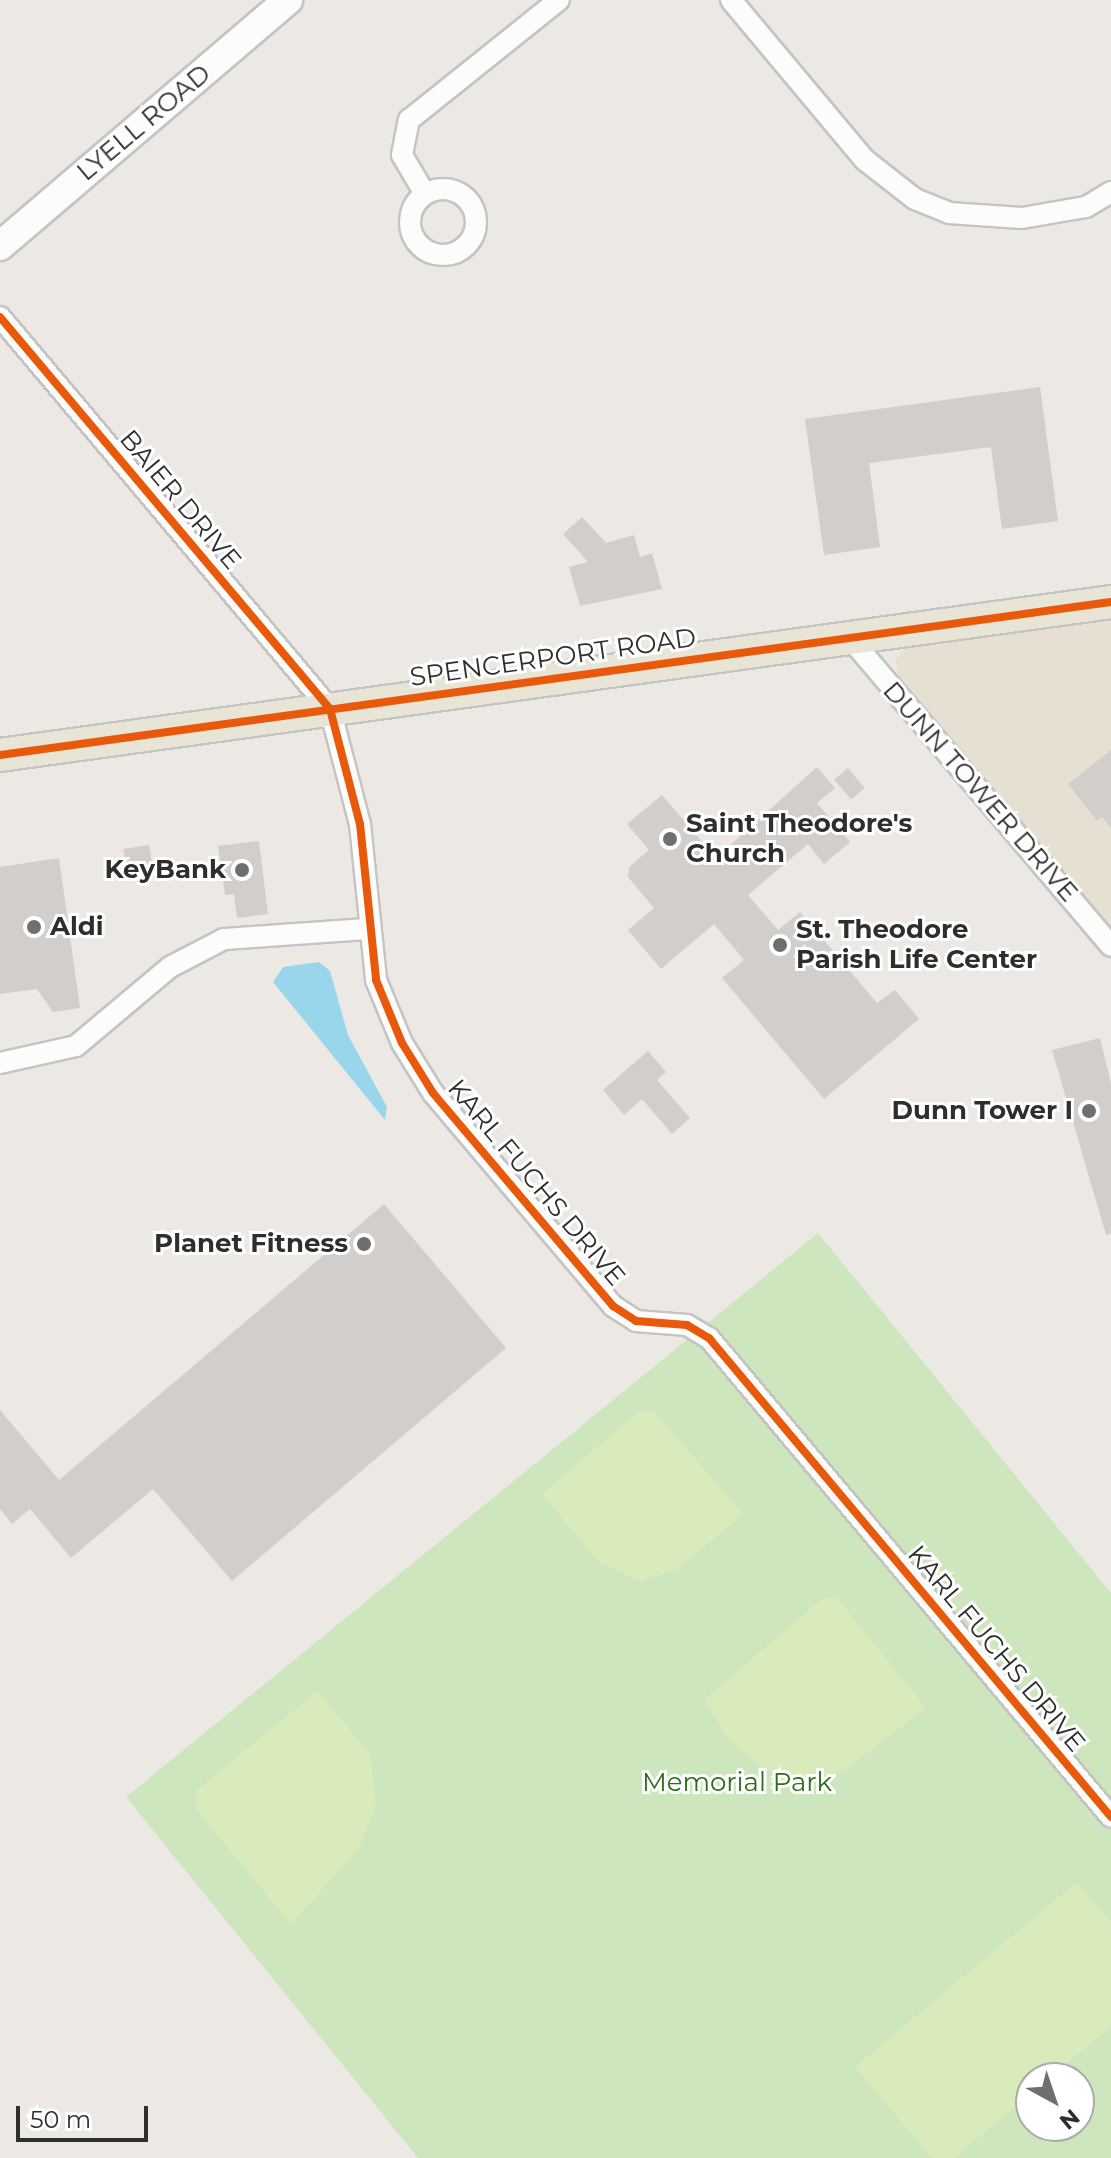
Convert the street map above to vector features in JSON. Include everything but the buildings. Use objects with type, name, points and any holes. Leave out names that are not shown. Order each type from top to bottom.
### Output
[{"type":"main road","name":"SPENCERPORT ROAD","points":[[0,755],[1111,602]]},
{"type":"street","name":"LYELL ROAD","points":[[0,246],[288,0]]},
{"type":"street","points":[[425,194],[402,155],[409,120],[559,0]]},
{"type":"street","points":[[731,0],[865,160],[915,199],[949,213],[1022,218],[1086,207],[1111,192]]},
{"type":"street","name":"BAIER DRIVE","points":[[0,317],[330,709]]},
{"type":"street","name":"DUNN TOWER DRIVE","points":[[849,637],[1111,946]]},
{"type":"street","name":"KARL FUCHS DRIVE","points":[[330,709],[360,824],[367,929],[376,980],[396,1029],[455,1121],[613,1306],[636,1321],[687,1325],[709,1338],[1111,1817]]},
{"type":"street","points":[[0,1063],[76,1046],[170,967],[224,939],[367,929]]},
{"type":"shaded area","points":[[1111,618],[1111,932],[899,676],[895,661],[905,647]]},
{"type":"green space","name":"Memorial Park","points":[[818,1233],[1111,1593],[1111,2158],[418,2158],[126,1797]]},
{"type":"green space","points":[[654,1411],[743,1514],[679,1568],[641,1582],[600,1563],[542,1494],[638,1412]]},
{"type":"green space","points":[[823,1598],[838,1599],[926,1708],[845,1770],[804,1781],[761,1767],[726,1736],[704,1700]]},
{"type":"green space","points":[[317,1691],[371,1755],[376,1807],[357,1851],[291,1924],[196,1809],[196,1791]]},
{"type":"green space","points":[[1077,1882],[1111,1923],[1111,2026],[1068,2062],[1015,2062],[1015,2107],[954,2158],[932,2158],[855,2067]]},
{"type":"water","points":[[319,962],[330,971],[348,1035],[387,1107],[385,1120],[273,982],[283,967]]},
{"type":"cycle path","points":[[0,317],[330,709],[360,824],[376,980],[402,1043],[433,1093],[613,1306],[636,1321],[687,1325],[709,1338],[1111,1817]]},
{"type":"cycle path","points":[[0,755],[1111,602]]},
{"type":"place","name":"Saint Theodore's Church","points":[[670,839]]},
{"type":"place","name":"KeyBank","points":[[242,870]]},
{"type":"place","name":"Aldi","points":[[34,927]]},
{"type":"place","name":"St. Theodore Parish Life Center","points":[[780,945]]},
{"type":"place","name":"Dunn Tower I","points":[[1089,1111]]},
{"type":"place","name":"Planet Fitness","points":[[364,1244]]}]
